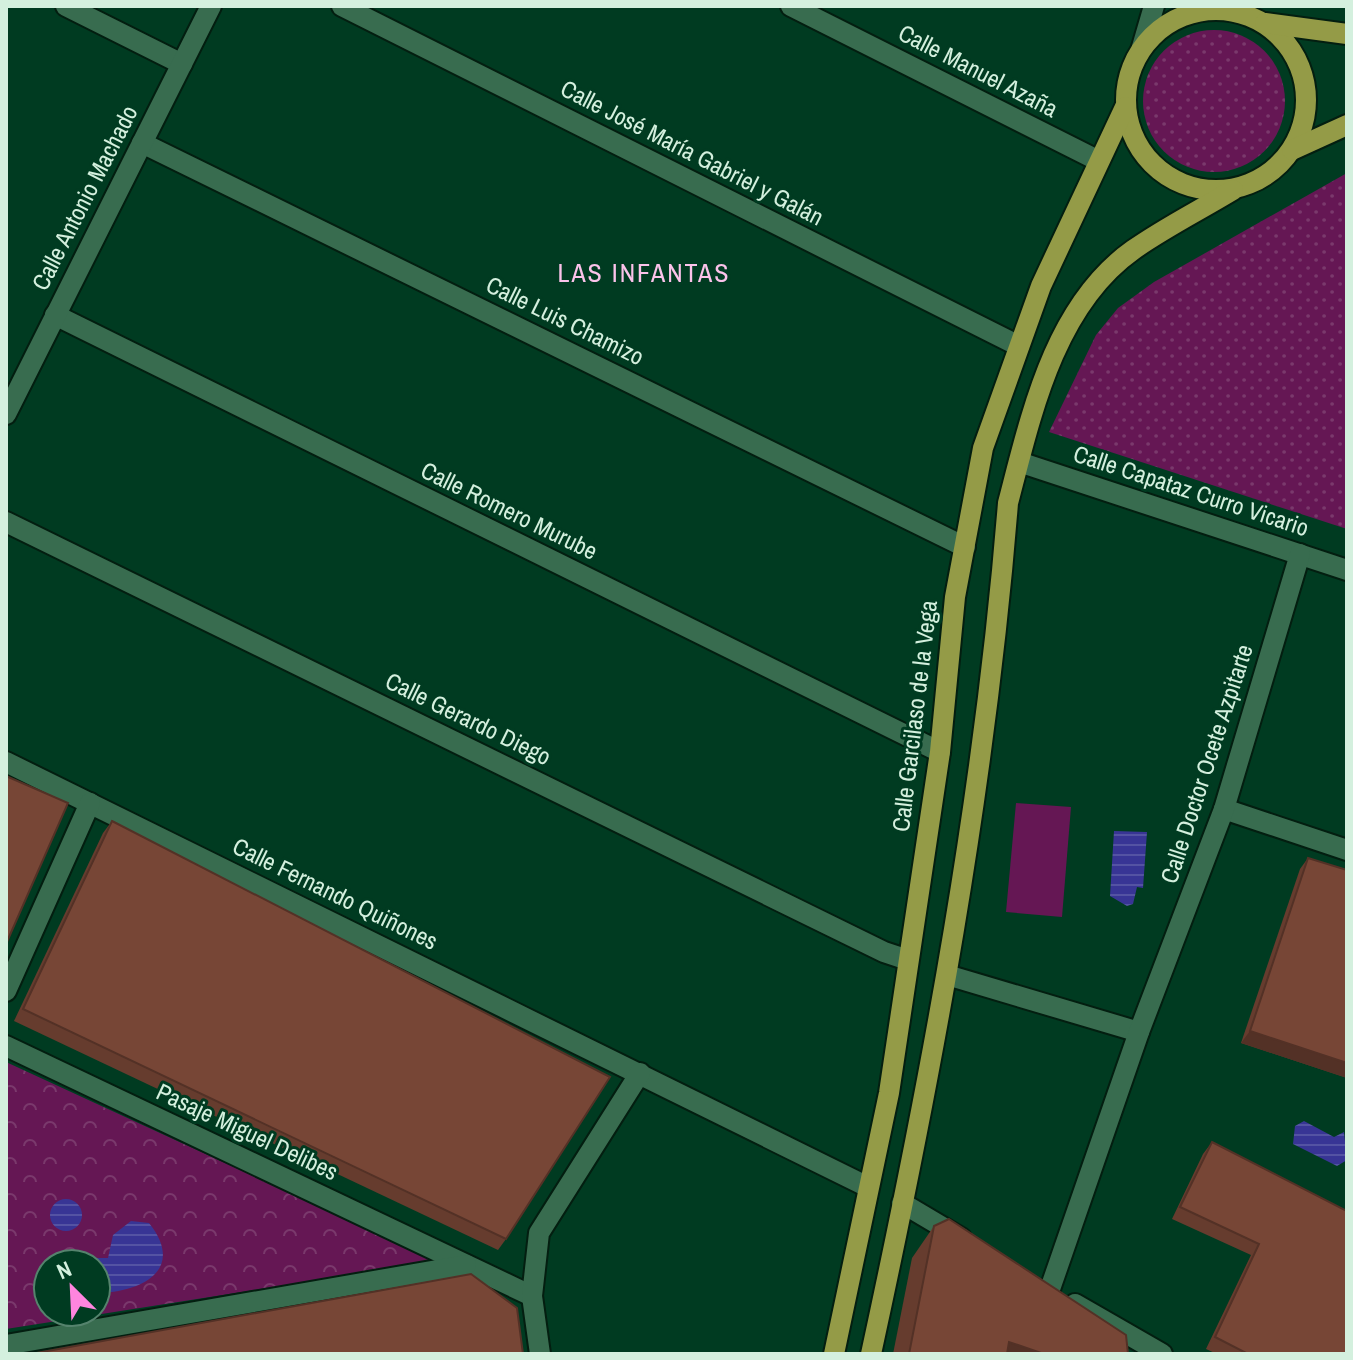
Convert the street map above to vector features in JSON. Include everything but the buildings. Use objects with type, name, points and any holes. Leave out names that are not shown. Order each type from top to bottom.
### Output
[{"type":"main road","points":[[871,1354],[947,975],[972,833],[1008,503],[1055,353],[1081,301],[1132,251],[1233,190],[1255,182],[1276,168],[1292,150],[1304,124],[1307,95],[1287,42],[1265,23],[1236,9],[1185,14],[1161,27],[1142,47],[1126,86],[1125,107],[1132,136],[1149,162],[1173,180],[1202,190],[1233,190]]},
{"type":"main road","points":[[1265,23],[1347,34]]},
{"type":"main road","name":"Calle Garcilaso de la Vega","points":[[834,1354],[889,1093],[940,752],[955,597],[983,448],[1041,286],[1125,107]]},
{"type":"main road","points":[[1292,150],[1347,125]]},
{"type":"street","points":[[66,6],[182,64]]},
{"type":"street","name":"Calle Antonio Machado","points":[[6,414],[211,6]]},
{"type":"street","name":"Calle José María Gabriel y Galán","points":[[342,6],[1019,346]]},
{"type":"street","name":"Calle Manuel Azaña","points":[[791,6],[1099,161]]},
{"type":"street","points":[[1142,47],[1154,6]]},
{"type":"street","name":"Calle Luis Chamizo","points":[[142,143],[965,547]]},
{"type":"street","name":"Calle Romero Murube","points":[[55,315],[940,752]]},
{"type":"street","name":"Calle Capataz Curro Vicario","points":[[1019,462],[1347,570]]},
{"type":"street","name":"Calle Gerardo Diego","points":[[6,522],[884,952],[908,960]]},
{"type":"street","name":"Calle Doctor Ocete Azpitarte","points":[[1162,1354],[1044,1286],[1224,809],[1300,554]]},
{"type":"street","name":"Calle Fernando Quiñones","points":[[6,762],[868,1187]]},
{"type":"street","points":[[6,991],[90,803]]},
{"type":"street","points":[[1224,809],[1347,850]]},
{"type":"street","points":[[947,975],[1139,1032]]},
{"type":"street","name":"Pasaje Miguel Delibes","points":[[6,1046],[532,1296]]},
{"type":"street","points":[[540,1354],[532,1296],[539,1233],[640,1073]]},
{"type":"street","points":[[902,1203],[983,1250]]},
{"type":"street","points":[[6,1345],[466,1265]]},
{"type":"green space","points":[[1214,30],[1241,35],[1264,51],[1280,74],[1285,101],[1280,128],[1264,151],[1241,167],[1214,172],[1187,167],[1164,151],[1148,128],[1143,101],[1148,74],[1164,51],[1187,35]]},
{"type":"green space","points":[[1347,173],[1347,529],[1049,432],[1096,335],[1118,308],[1154,282]]},
{"type":"green space","points":[[1016,803],[1071,807],[1062,917],[1006,912]]},
{"type":"green space","points":[[6,1062],[438,1261],[112,1312],[112,1248],[32,1248],[32,1325],[6,1329]]},
{"type":"shaded area","points":[[1114,831],[1147,832],[1143,888],[1137,887],[1133,904],[1127,906],[1110,896]]},
{"type":"shaded area","points":[[1304,1121],[1334,1137],[1344,1132],[1347,1160],[1337,1166],[1293,1144],[1295,1126]]},
{"type":"shaded area","points":[[66,1199],[78,1203],[82,1215],[78,1227],[66,1231],[54,1227],[50,1215],[54,1203]]},
{"type":"shaded area","points":[[131,1221],[149,1223],[163,1253],[155,1274],[132,1288],[112,1292],[110,1248],[113,1235]]},
{"type":"district","name":"LAS INFANTAS","points":[[644,273]]}]
